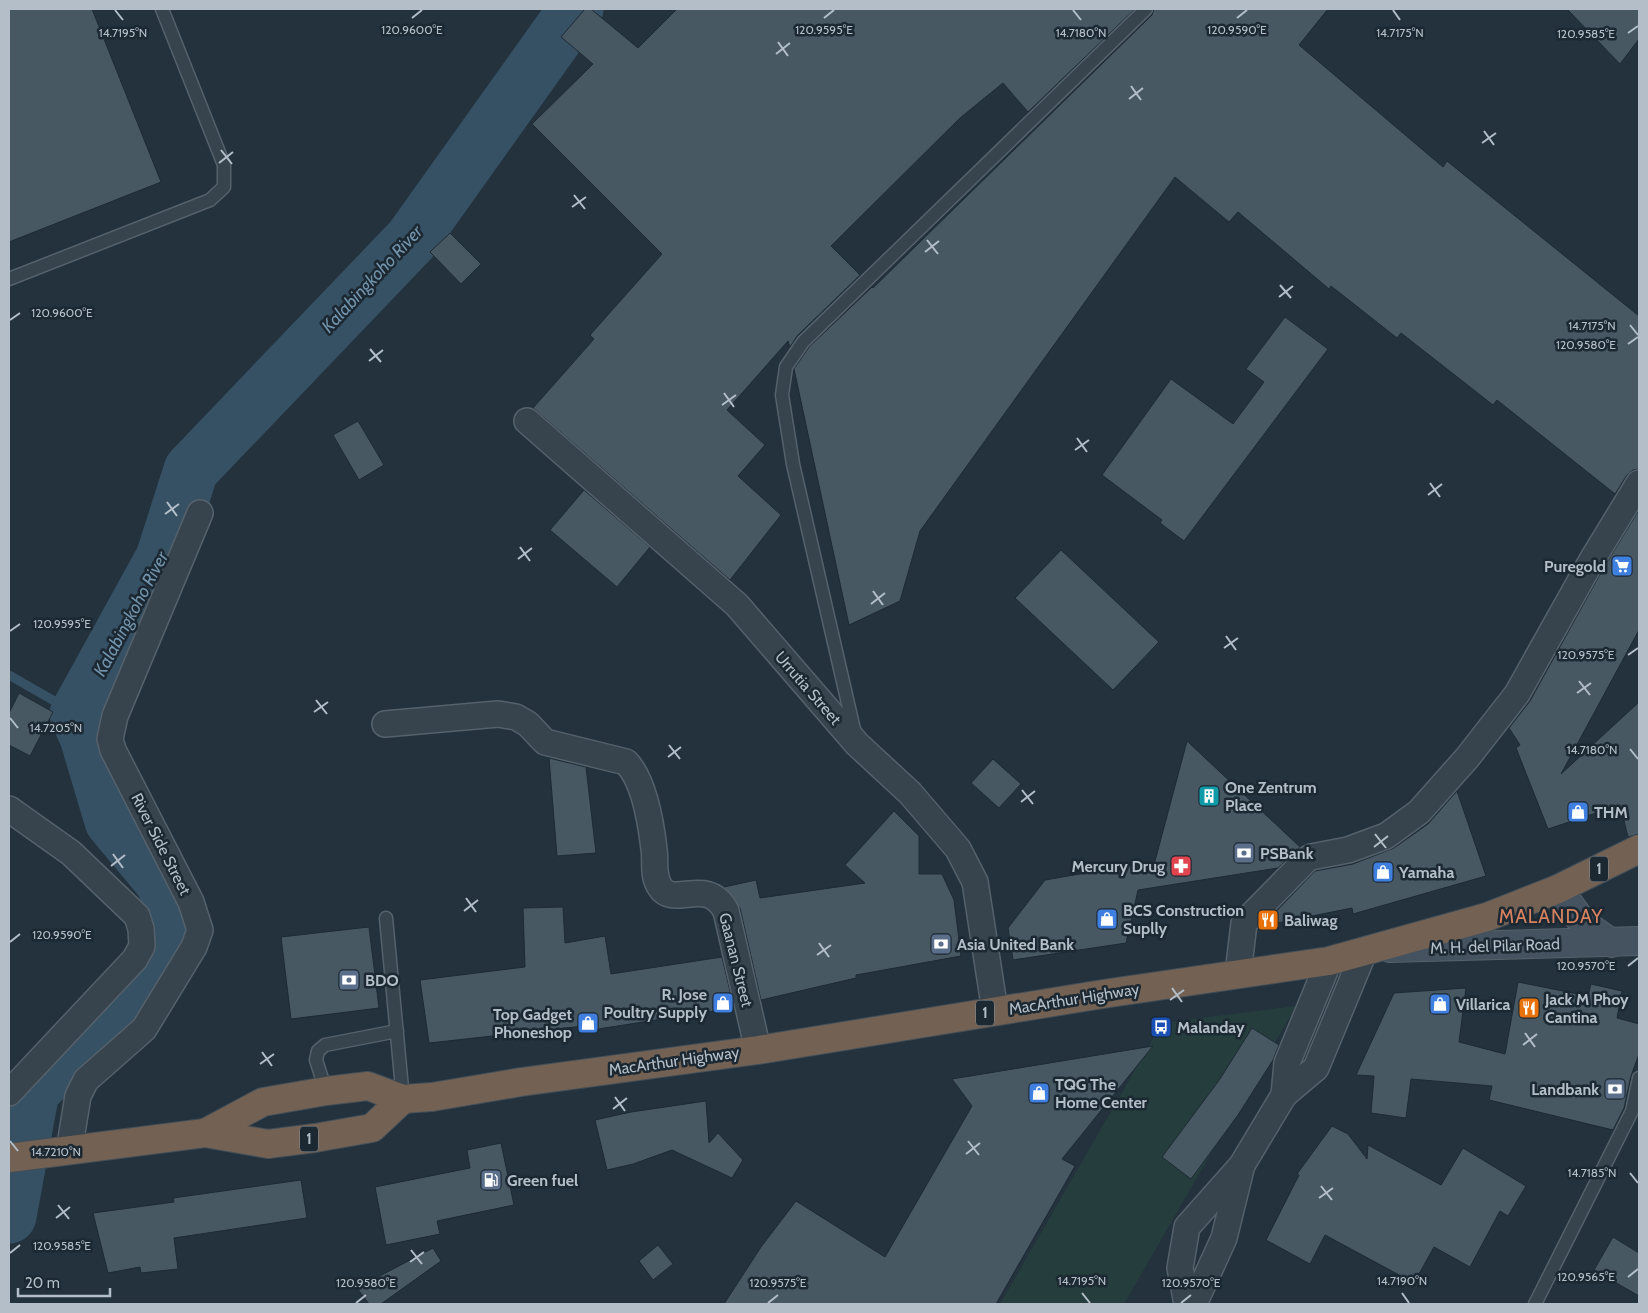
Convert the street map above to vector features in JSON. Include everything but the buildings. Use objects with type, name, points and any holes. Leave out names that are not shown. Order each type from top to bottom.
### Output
[{"type":"highway","name":"MacArthur Highway","points":[[204,1134],[263,1102],[326,1092],[368,1086],[404,1099],[758,1050],[995,1011],[1329,961],[1487,917],[1558,889],[1639,849]]},
{"type":"highway","name":"MacArthur Highway","points":[[9,1158],[204,1134],[268,1144],[372,1128],[404,1099]]},
{"type":"main road","points":[[1558,889],[1583,923],[1611,943]]},
{"type":"main road","name":"M. H. del Pilar Road","points":[[1371,950],[1639,941]]},
{"type":"street","name":"Urrutia Street","points":[[527,420],[737,605],[857,744],[910,793],[958,849],[975,882],[995,1011]]},
{"type":"street","points":[[1238,974],[1244,923],[1306,860],[1311,857],[1348,850],[1386,836],[1419,812],[1467,758],[1517,694],[1592,560],[1639,483]]},
{"type":"street","name":"River Side Street","points":[[57,1153],[78,1096],[86,1080],[144,1029],[194,948],[200,930],[191,902],[120,764],[110,739],[115,716],[200,513]]},
{"type":"street","name":"Gaanan Street","points":[[385,724],[498,714],[516,718],[528,724],[545,742],[626,762],[635,771],[641,787],[654,849],[656,878],[660,888],[670,895],[708,894],[720,900],[726,911],[758,1050]]},
{"type":"street","points":[[9,810],[71,853],[126,904],[137,916],[141,929],[142,946],[135,959],[9,1093]]},
{"type":"street","points":[[1187,1304],[1180,1268],[1187,1227],[1242,1165],[1284,1095],[1316,1068],[1371,950]]},
{"type":"street","points":[[1284,1095],[1287,1063],[1329,961]]},
{"type":"street","points":[[1194,1304],[1224,1238],[1242,1165]]},
{"type":"lane","points":[[9,279],[210,200],[224,188],[224,165],[162,9]]},
{"type":"lane","points":[[857,744],[793,464],[782,395],[786,367],[803,342],[1146,9]]},
{"type":"lane","points":[[386,918],[404,1099]]},
{"type":"lane","points":[[326,1092],[316,1060],[318,1051],[326,1045],[398,1031]]},
{"type":"lane","points":[[1535,1304],[1632,1111],[1639,1078]]},
{"type":"green space","points":[[1296,1006],[1124,1304],[1000,1304],[1162,1023]]},
{"type":"waterway","name":"Kalabingkoho River","points":[[9,1216],[32,1091],[124,1003],[168,942],[178,915],[162,881],[112,821],[87,737],[77,714],[163,558],[191,470],[412,239],[576,9]]},
{"type":"waterway","points":[[9,675],[77,714]]},
{"type":"place","name":"Puregold","points":[[1622,566]]},
{"type":"place","name":"One Zentrum Place","points":[[1209,796]]},
{"type":"place","name":"THM","points":[[1578,812]]},
{"type":"place","name":"PSBank","points":[[1244,853]]},
{"type":"place","name":"Mercury Drug","points":[[1181,866]]},
{"type":"place","name":"Yamaha","points":[[1383,872]]},
{"type":"place","name":"BCS Construction Suplly","points":[[1107,919]]},
{"type":"place","name":"Baliwag","points":[[1268,920]]},
{"type":"place","name":"Asia United Bank","points":[[941,944]]},
{"type":"place","name":"BDO","points":[[349,980]]},
{"type":"place","name":"R. Jose Poultry Supply","points":[[723,1003]]},
{"type":"place","name":"Villarica","points":[[1440,1004]]},
{"type":"place","name":"Jack M Phoy Cantina","points":[[1529,1008]]},
{"type":"place","name":"Top Gadget Phoneshop","points":[[588,1023]]},
{"type":"place","name":"Malanday","points":[[1161,1027]]},
{"type":"place","name":"Landbank","points":[[1615,1089]]},
{"type":"place","name":"TQG The Home Center","points":[[1039,1093]]},
{"type":"place","name":"Green fuel","points":[[491,1180]]},
{"type":"district","name":"MALANDAY","points":[[1551,916]]}]
